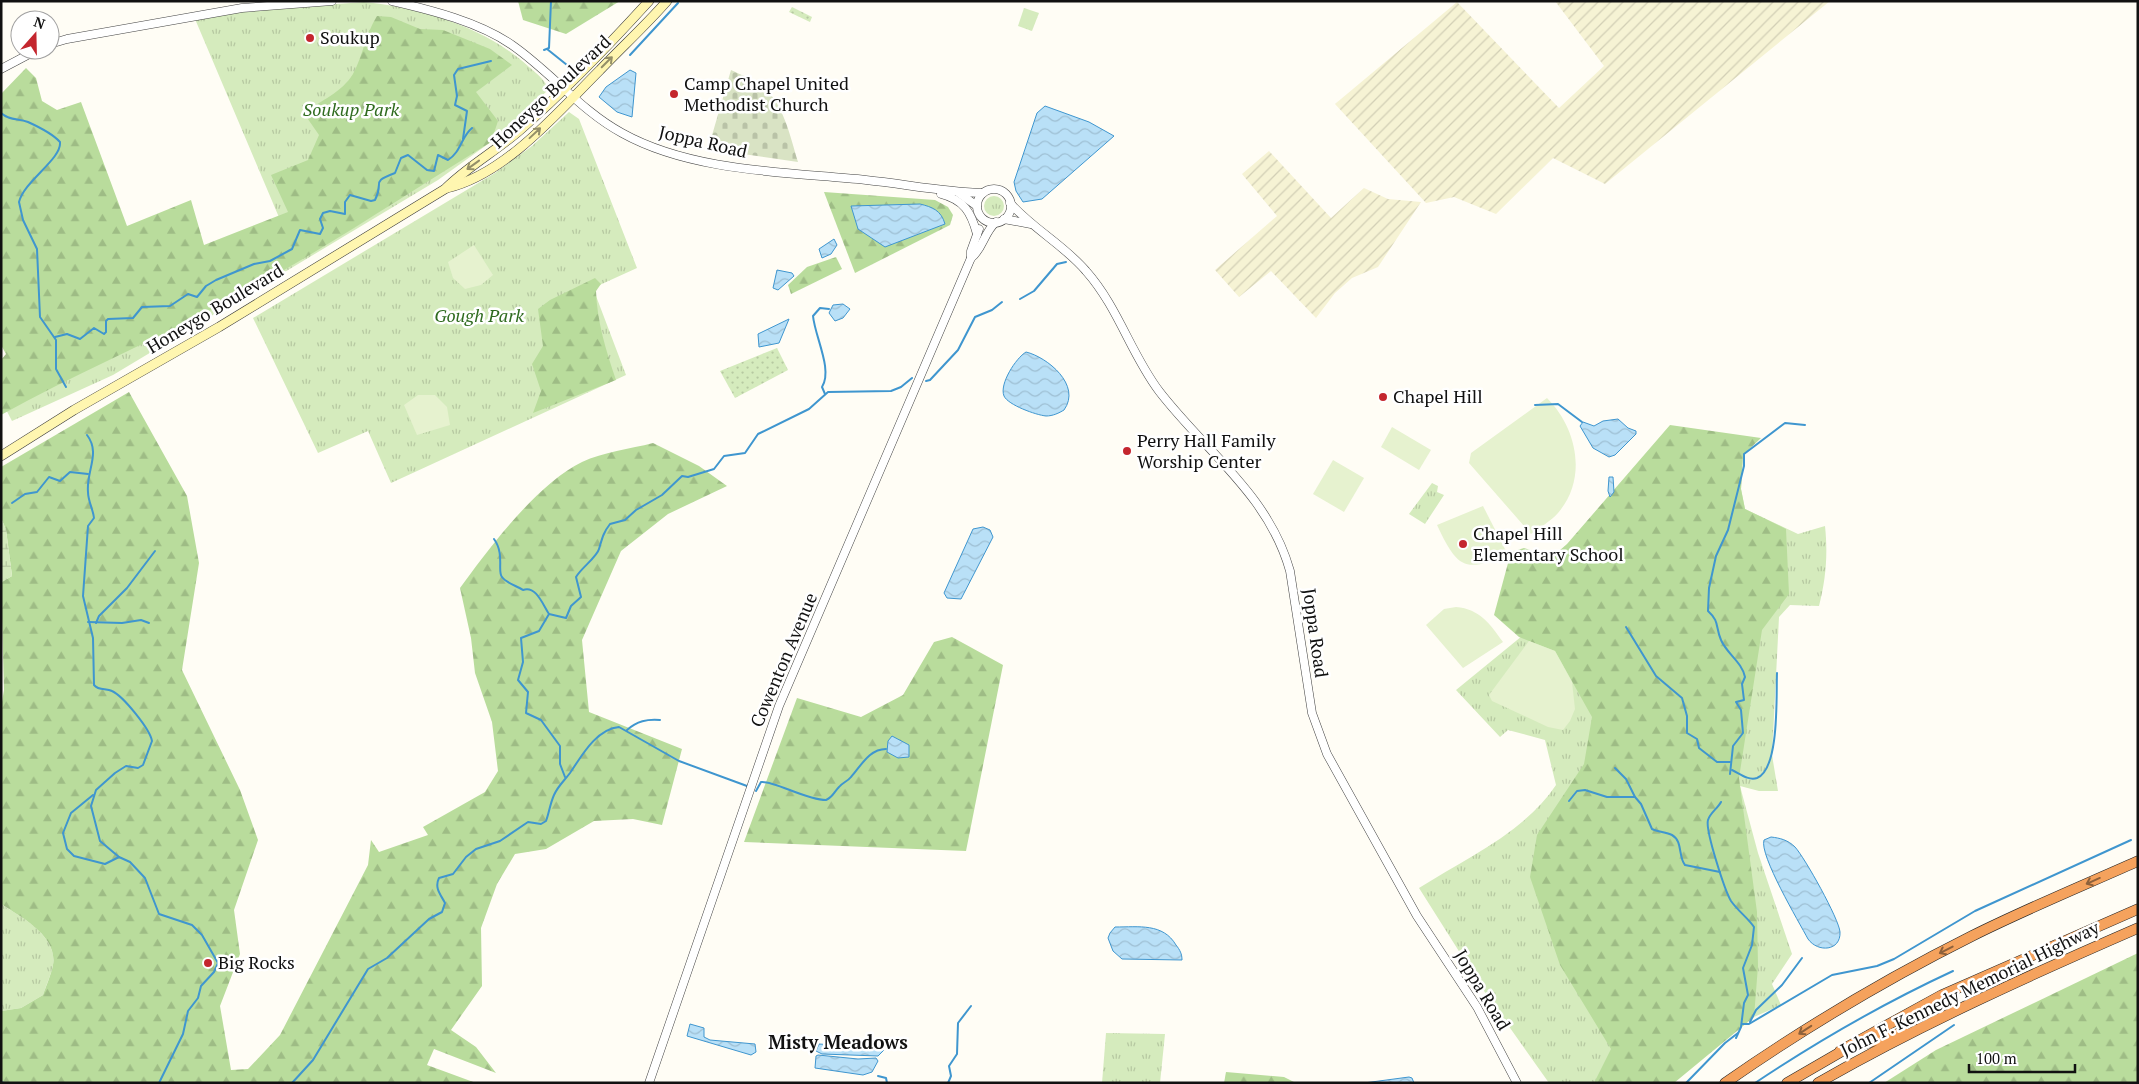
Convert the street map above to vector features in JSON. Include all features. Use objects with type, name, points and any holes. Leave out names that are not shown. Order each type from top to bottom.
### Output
[{"type":"highway","points":[[1725,1083],[1812,1025],[1914,966],[1981,932],[2138,861]]},
{"type":"highway","points":[[1787,1083],[1840,1051],[1942,995],[2138,909]]},
{"type":"highway","name":"John F. Kennedy Memorial Highway","points":[[1818,1083],[1931,1024],[2051,966],[2138,928]]},
{"type":"highway","points":[[1840,1051],[1931,1024]]},
{"type":"main road","name":"Honeygo Boulevard","points":[[1,456],[74,410],[219,327],[445,189],[458,176],[520,130],[649,1]]},
{"type":"main road","name":"Honeygo Boulevard","points":[[445,189],[466,184],[530,139],[667,1]]},
{"type":"street","points":[[60,41],[214,12],[332,1]]},
{"type":"street","name":"Joppa Road","points":[[392,1],[490,33],[526,56],[599,118],[621,133],[652,147],[686,157],[741,167],[923,186],[957,192],[982,193],[991,189],[1000,190],[1007,195],[1010,203],[1031,224],[1058,243],[1087,272],[1111,305],[1158,391],[1246,488],[1266,516],[1286,557],[1290,571],[1312,713],[1327,754],[1417,916],[1477,1007],[1517,1083]]},
{"type":"street","points":[[1,69],[18,60]]},
{"type":"street","points":[[923,186],[926,191],[948,196],[962,203],[970,213],[977,234]]},
{"type":"street","name":"Joppa Road","points":[[957,192],[977,206]]},
{"type":"street","points":[[982,193],[977,206],[985,220],[996,222],[1004,219],[1009,212],[1010,203]]},
{"type":"street","name":"Cowenton Avenue","points":[[649,1083],[779,706],[971,258],[970,251],[977,234],[981,216]]},
{"type":"street","name":"Joppa Road","points":[[1004,219],[1031,224]]},
{"type":"street","name":"Cowenton Avenue","points":[[971,258],[977,254],[987,232],[996,222]]},
{"type":"shaded area","points":[[1555,1],[1830,1],[1605,184],[1553,158],[1496,214],[1454,197],[1426,203],[1335,104],[1457,2],[1559,108],[1604,66]]},
{"type":"shaded area","points":[[1269,151],[1331,218],[1364,188],[1388,199],[1421,202],[1378,267],[1352,278],[1335,293],[1316,318],[1271,271],[1239,297],[1215,270],[1277,216],[1242,174]]},
{"type":"green space","points":[[518,1],[620,1],[566,34],[523,20]]},
{"type":"green space","name":"Soukup Park","points":[[364,2],[430,14],[494,41],[541,77],[548,90],[502,134],[438,180],[113,375],[12,421],[1,400],[289,241],[195,19],[245,11]]},
{"type":"green space","points":[[792,7],[812,17],[810,22],[789,12]]},
{"type":"green space","points":[[1024,8],[1039,13],[1032,31],[1018,26]]},
{"type":"green space","points":[[377,16],[391,17],[420,29],[443,30],[490,49],[512,65],[476,92],[498,121],[491,142],[320,249],[250,289],[1,415],[1,360],[6,354],[1,345],[1,94],[26,68],[36,78],[42,101],[57,110],[81,102],[127,226],[191,200],[204,245],[288,212],[271,175],[308,160],[319,135],[303,112],[330,96],[343,86],[353,74]]},
{"type":"green space","points":[[731,70],[751,79],[770,93],[781,111],[798,162],[708,149]]},
{"type":"green space","name":"Gough Park","points":[[569,112],[579,119],[637,268],[593,288],[626,375],[391,483],[368,431],[318,453],[253,318],[495,173],[532,146]]},
{"type":"green space","points":[[824,192],[935,200],[948,207],[953,215],[950,225],[855,273]]},
{"type":"green space","points":[[994,196],[1001,199],[1004,206],[1001,213],[994,216],[987,213],[984,206],[987,199]]},
{"type":"green space","points":[[474,245],[493,275],[481,285],[465,289],[453,278],[448,262]]},
{"type":"green space","points":[[836,257],[842,269],[791,294],[788,285],[807,267]]},
{"type":"green space","points":[[595,278],[601,284],[596,291],[598,313],[616,380],[533,413],[541,391],[532,364],[543,346],[538,309],[550,300]]},
{"type":"green space","points":[[777,348],[788,370],[735,398],[720,371]]},
{"type":"green space","points":[[129,392],[187,496],[199,563],[182,670],[240,790],[258,840],[234,910],[240,954],[220,1006],[231,1070],[248,1069],[280,1035],[368,865],[371,840],[379,852],[428,835],[423,827],[485,792],[498,771],[492,722],[475,673],[471,638],[460,588],[499,536],[531,501],[565,472],[582,462],[599,456],[653,443],[699,466],[727,486],[668,514],[621,551],[582,640],[589,712],[682,749],[662,825],[633,819],[594,821],[546,849],[515,854],[497,884],[481,928],[482,986],[451,1030],[476,1047],[496,1073],[434,1049],[427,1065],[476,1083],[1,1083],[1,1011],[21,1008],[43,995],[53,965],[53,955],[50,945],[36,928],[1,904],[1,708],[4,690],[1,582],[12,576],[6,530],[1,518],[1,467]]},
{"type":"green space","points":[[418,395],[435,395],[447,407],[450,425],[417,435],[404,405]]},
{"type":"green space","points":[[1547,398],[1566,424],[1572,438],[1576,469],[1567,499],[1558,513],[1531,534],[1469,463],[1471,453]]},
{"type":"green space","points":[[1670,425],[1761,438],[1743,455],[1741,489],[1745,509],[1786,529],[1789,594],[1762,630],[1739,778],[1757,912],[1758,966],[1754,1017],[1674,1083],[1594,1083],[1611,1049],[1560,965],[1530,877],[1537,835],[1584,764],[1592,717],[1555,651],[1519,637],[1494,615],[1511,552],[1524,548],[1552,557],[1567,544]]},
{"type":"green space","points":[[1392,427],[1431,450],[1419,470],[1381,447]]},
{"type":"green space","points":[[1743,455],[1741,489],[1745,509],[1798,534],[1825,526],[1826,536],[1826,566],[1819,606],[1790,605],[1779,617],[1772,755],[1778,791],[1759,791],[1740,786],[1758,853],[1792,954],[1772,984],[1781,1005],[1754,1017],[1710,912],[1674,1083],[1549,1083],[1486,994],[1419,888],[1511,831],[1543,802],[1556,785],[1545,740],[1508,730],[1500,737],[1456,690]]},
{"type":"green space","points":[[1333,460],[1364,478],[1344,512],[1313,494]]},
{"type":"green space","points":[[1432,483],[1438,486],[1437,492],[1444,495],[1425,524],[1409,514]]},
{"type":"green space","points":[[1483,506],[1507,553],[1481,564],[1471,565],[1463,563],[1456,558],[1437,525]]},
{"type":"green space","points":[[1,518],[6,529],[12,576],[2,582]]},
{"type":"green space","points":[[1456,607],[1472,611],[1484,618],[1503,642],[1463,668],[1426,625],[1444,609]]},
{"type":"green space","points":[[952,637],[1003,665],[966,851],[744,842],[797,698],[861,717],[903,695],[934,642]]},
{"type":"green space","points":[[1529,641],[1555,651],[1572,682],[1575,709],[1570,721],[1563,730],[1548,727],[1492,701],[1489,695]]},
{"type":"green space","points":[[1,904],[28,921],[44,936],[50,945],[53,965],[43,995],[21,1008],[1,1011]]},
{"type":"green space","points":[[2138,953],[2138,1083],[1884,1083],[1936,1050]]},
{"type":"green space","points":[[1106,1033],[1165,1034],[1160,1083],[1102,1083]]},
{"type":"green space","points":[[1226,1072],[1284,1077],[1296,1083],[1224,1083]]},
{"type":"water","points":[[630,70],[636,73],[632,117],[617,112],[599,97],[606,87]]},
{"type":"water","points":[[1045,106],[1089,122],[1114,136],[1042,199],[1023,202],[1016,191],[1014,182],[1037,113]]},
{"type":"water","points":[[920,204],[936,210],[941,215],[945,224],[885,247],[858,229],[851,206]]},
{"type":"water","points":[[834,239],[837,245],[831,254],[822,258],[819,249]]},
{"type":"water","points":[[777,270],[792,273],[794,276],[778,290],[773,288]]},
{"type":"water","points":[[843,304],[850,309],[843,318],[835,321],[829,313],[833,305]]},
{"type":"water","points":[[789,319],[779,343],[759,347],[758,334]]},
{"type":"water","points":[[1026,352],[1043,360],[1060,374],[1069,391],[1068,401],[1064,410],[1051,415],[1041,415],[1016,406],[1004,396],[1004,385],[1009,372]]},
{"type":"water","points":[[1618,419],[1628,428],[1636,431],[1636,434],[1615,455],[1609,457],[1593,448],[1580,426],[1583,422],[1594,426],[1603,421]]},
{"type":"water","points":[[1609,477],[1613,477],[1614,492],[1610,497],[1608,491]]},
{"type":"water","points":[[983,527],[990,530],[993,537],[961,599],[947,598],[944,593],[973,529]]},
{"type":"water","points":[[892,736],[909,745],[909,757],[898,758],[887,752],[888,741]]},
{"type":"water","points":[[1771,837],[1784,840],[1795,847],[1813,875],[1828,902],[1840,932],[1837,943],[1833,946],[1823,948],[1808,939],[1773,873],[1764,848],[1764,840]]},
{"type":"water","points":[[1115,927],[1150,928],[1164,933],[1171,938],[1179,949],[1182,960],[1122,959],[1113,951],[1108,938]]},
{"type":"water","points":[[690,1024],[704,1028],[704,1037],[710,1040],[755,1044],[756,1052],[751,1055],[687,1036]]},
{"type":"water","points":[[819,1044],[880,1048],[884,1050],[878,1056],[822,1054],[816,1051]]},
{"type":"water","points":[[816,1056],[858,1059],[876,1058],[878,1061],[872,1072],[863,1075],[815,1068]]},
{"type":"water","points":[[1412,1078],[1414,1083],[1364,1083]]},
{"type":"waterway","points":[[544,50],[549,48],[551,1]]},
{"type":"waterway","points":[[630,55],[678,3]]},
{"type":"waterway","points":[[547,49],[567,65]]},
{"type":"waterway","points":[[463,139],[467,111],[455,105],[457,96],[454,75],[458,69],[491,61]]},
{"type":"waterway","points":[[1,113],[37,126],[60,142],[55,156],[28,186],[19,202],[23,220],[37,249],[40,317],[56,340],[56,369],[66,387]]},
{"type":"waterway","points":[[55,337],[67,334],[80,339],[94,328],[104,334],[108,319],[133,318],[142,307],[170,306],[188,294],[197,297],[206,286],[216,280],[254,264],[270,261],[292,249],[300,230],[320,234],[323,228],[320,219],[323,213],[330,211],[345,214],[345,202],[350,195],[371,201],[375,200],[380,181],[395,173],[401,158],[408,155],[427,170],[434,171],[438,155],[448,160],[452,157],[472,128]]},
{"type":"waterway","points":[[1020,299],[1034,291],[1057,264],[1066,262]]},
{"type":"waterway","points":[[926,381],[930,380],[958,350],[975,317],[992,310],[1002,302]]},
{"type":"waterway","points":[[825,394],[822,387],[825,380],[825,363],[813,316],[820,308],[829,309]]},
{"type":"waterway","points":[[494,539],[499,551],[501,575],[504,579],[523,590],[532,590],[542,601],[549,614],[566,618],[571,606],[581,597],[576,577],[598,552],[604,533],[610,524],[625,520],[636,510],[662,495],[682,476],[688,477],[714,469],[724,456],[745,453],[758,434],[809,409],[828,392],[891,391],[901,387],[912,378]]},
{"type":"waterway","points":[[1535,405],[1558,404],[1582,422]]},
{"type":"waterway","points":[[1730,774],[1733,746],[1743,733],[1741,710],[1736,702],[1744,700],[1742,684],[1745,677],[1741,667],[1724,645],[1719,635],[1716,621],[1708,611],[1709,588],[1716,556],[1728,530],[1744,466],[1744,454],[1785,423],[1805,425]]},
{"type":"waterway","points":[[87,435],[93,449],[88,492],[94,518],[88,526],[83,596],[93,638],[94,685],[98,688],[110,690],[123,699],[141,721],[152,741],[143,765],[138,768],[126,766],[115,773],[96,790],[91,806],[100,841],[119,857],[130,862],[145,878],[159,914],[192,925],[202,935],[218,963],[214,972],[201,986],[198,998],[188,1011],[183,1034],[159,1083]]},
{"type":"waterway","points":[[12,503],[25,494],[37,492],[49,477],[60,481],[70,472],[88,474]]},
{"type":"waterway","points":[[96,623],[99,616],[127,588],[155,551]]},
{"type":"waterway","points":[[549,614],[539,631],[521,638],[523,662],[518,680],[528,692],[526,713],[541,720],[560,746],[560,764],[565,777]]},
{"type":"waterway","points":[[88,622],[122,623],[141,620],[149,623]]},
{"type":"waterway","points":[[1626,627],[1656,676],[1682,698],[1687,716],[1687,733],[1697,739],[1699,748],[1717,762],[1730,762]]},
{"type":"waterway","points":[[1732,770],[1747,778],[1754,779],[1764,772],[1770,761],[1775,730],[1777,673]]},
{"type":"waterway","points":[[627,730],[642,721],[660,720]]},
{"type":"waterway","points":[[292,1083],[313,1060],[368,969],[387,958],[429,919],[442,912],[445,903],[437,885],[439,878],[453,874],[466,857],[476,849],[500,841],[528,822],[541,824],[546,821],[557,789],[584,752],[603,733],[619,727],[679,761],[747,786]]},
{"type":"waterway","points":[[756,791],[761,782],[766,782],[809,797],[826,800],[850,778],[870,755],[886,749]]},
{"type":"waterway","points":[[1615,768],[1626,779],[1635,797],[1641,804],[1652,829],[1670,834],[1678,841],[1685,865],[1720,872]]},
{"type":"waterway","points":[[1569,801],[1577,791],[1585,790],[1607,797],[1635,797]]},
{"type":"waterway","points":[[93,795],[71,813],[63,833],[67,849],[74,856],[105,864],[119,857]]},
{"type":"waterway","points":[[1721,802],[1708,820],[1712,847],[1731,901],[1754,927],[1752,945],[1743,968],[1748,995],[1744,1003],[1741,1027],[1736,1038]]},
{"type":"waterway","points":[[1742,1024],[1749,1024],[1832,975],[1877,966],[1894,959],[1975,911],[2131,840]]},
{"type":"waterway","points":[[1750,1022],[1756,1010],[1782,985],[1802,958]]},
{"type":"waterway","points":[[1755,1083],[1852,1023],[1953,971]]},
{"type":"waterway","points":[[948,1083],[951,1076],[949,1066],[957,1054],[958,1023],[971,1006]]},
{"type":"waterway","points":[[1869,1083],[1954,1025]]},
{"type":"waterway","points":[[1686,1083],[1725,1043],[1738,1033]]},
{"type":"waterway","points":[[878,1076],[886,1078],[887,1083]]},
{"type":"place","name":"Soukup","points":[[310,38]]},
{"type":"place","name":"Camp Chapel United Methodist Church","points":[[674,94]]},
{"type":"place","name":"Chapel Hill","points":[[1383,397]]},
{"type":"place","name":"Perry Hall Family Worship Center","points":[[1127,451]]},
{"type":"place","name":"Chapel Hill Elementary School","points":[[1463,544]]},
{"type":"place","name":"Big Rocks","points":[[208,963]]},
{"type":"district","name":"Misty Meadows","points":[[838,1042]]}]
